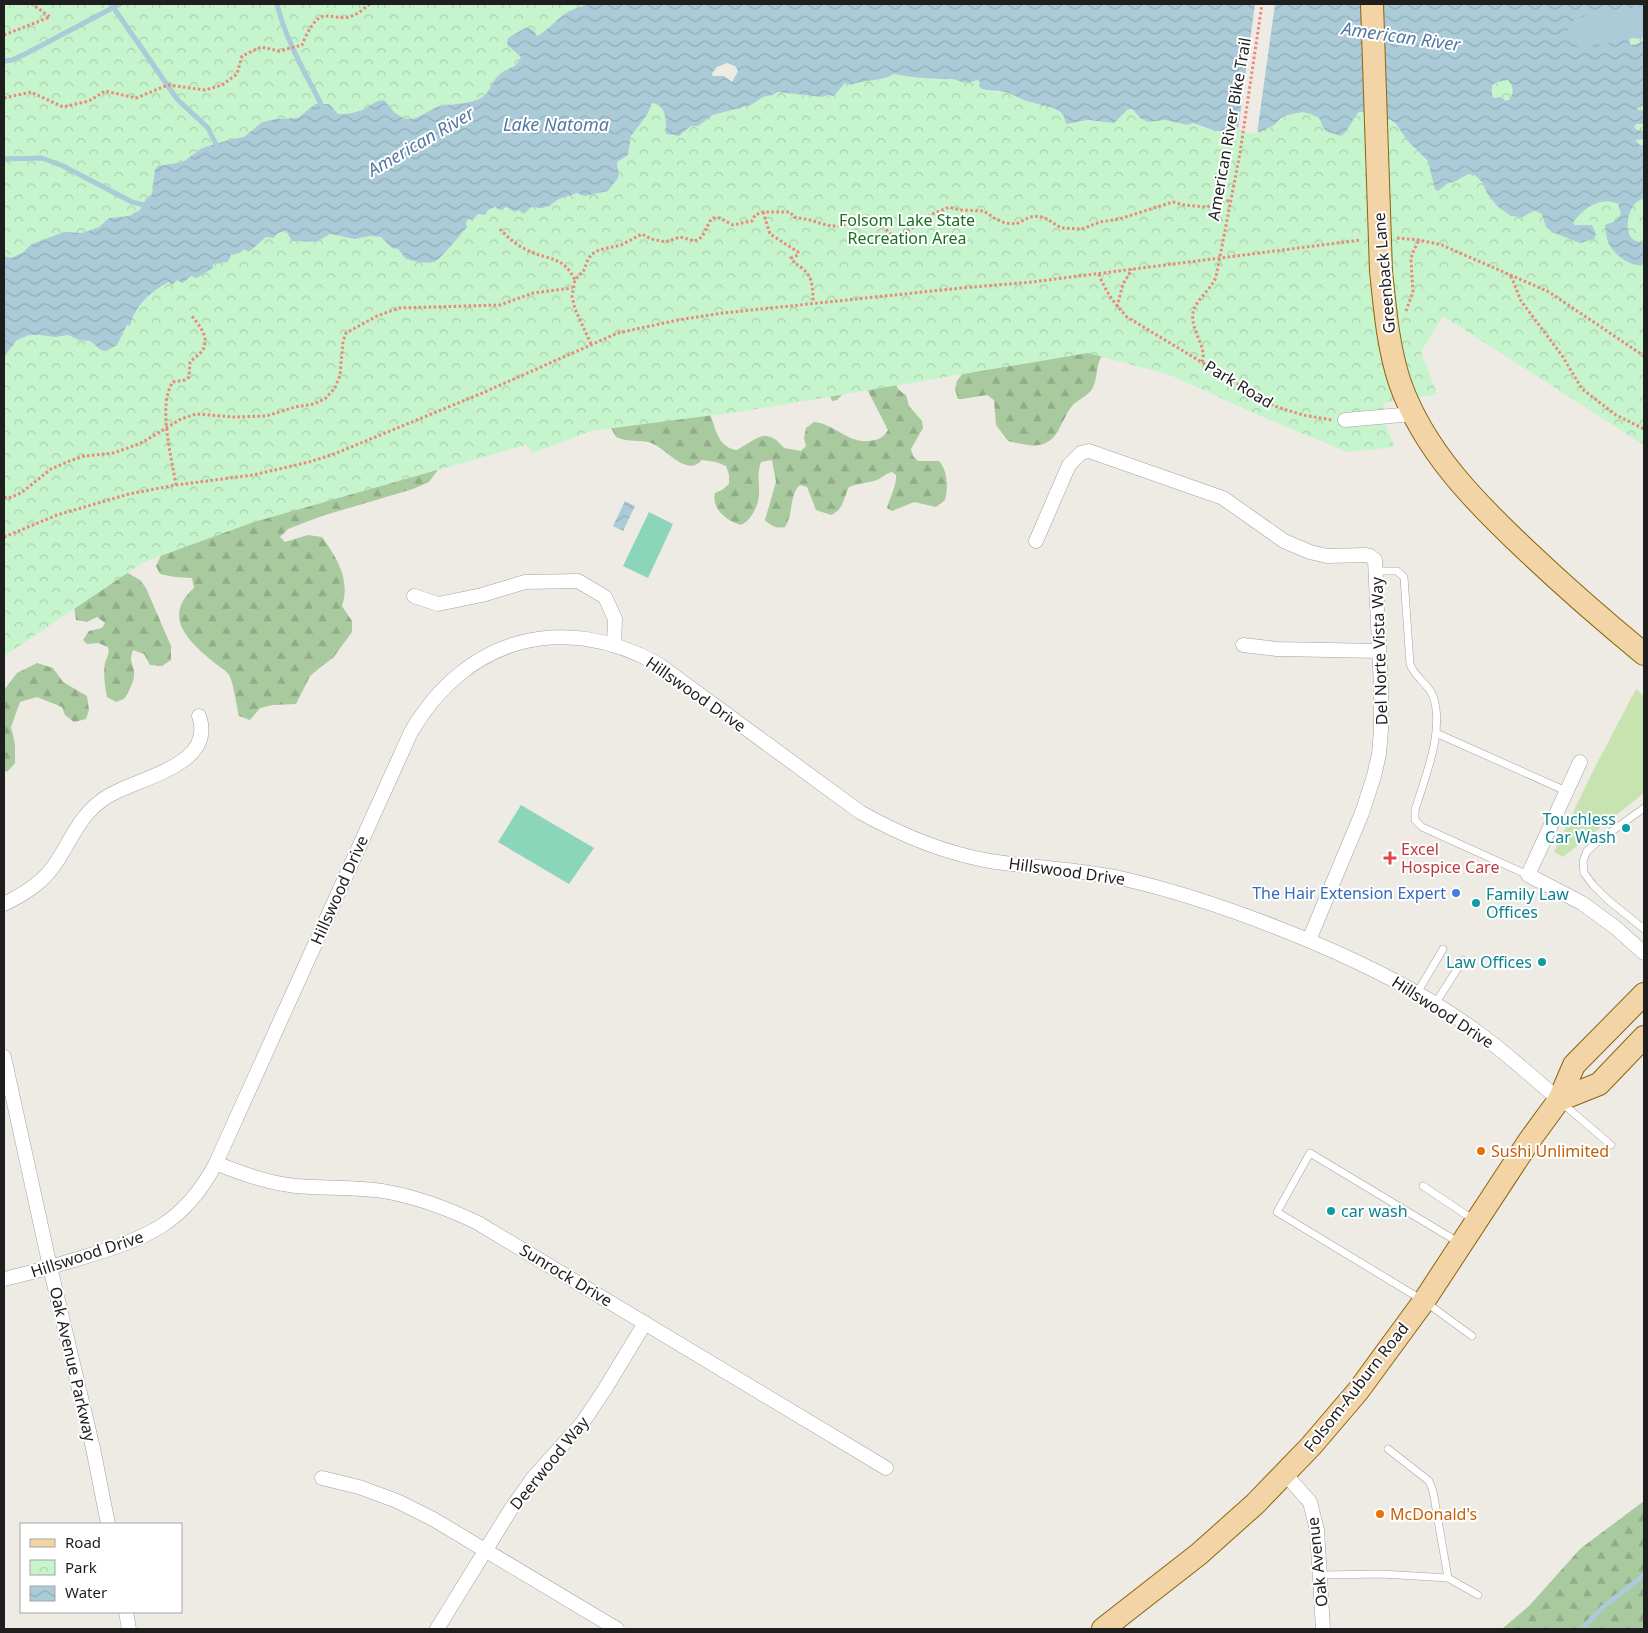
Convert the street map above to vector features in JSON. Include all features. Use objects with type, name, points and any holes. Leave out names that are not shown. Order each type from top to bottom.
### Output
[{"type":"main road","name":"Greenback Lane","points":[[1372,4],[1381,271],[1385,312],[1400,383],[1413,414],[1446,465],[1468,493],[1568,590],[1644,654]]},
{"type":"main road","name":"Folsom-Auburn Road","points":[[1103,1629],[1199,1554],[1255,1504],[1311,1446],[1358,1391],[1424,1300],[1559,1100],[1574,1065],[1644,994]]},
{"type":"main road","points":[[1559,1100],[1599,1084],[1644,1037]]},
{"type":"street","points":[[1345,420],[1413,414]]},
{"type":"street","name":"Del Norte Vista Way","points":[[1036,541],[1069,465],[1081,453],[1089,451],[1223,498],[1284,540],[1310,552],[1327,556],[1370,556],[1376,562],[1381,730],[1374,776],[1362,813],[1308,940]]},
{"type":"street","points":[[414,596],[438,604],[525,582],[578,582],[605,597],[615,619],[614,644]]},
{"type":"street","name":"Hillswood Drive","points":[[4,1280],[123,1246],[152,1233],[178,1214],[189,1203],[216,1163],[411,732],[423,711],[438,692],[475,662],[496,651],[519,643],[543,638],[567,637],[590,639],[614,644],[637,652],[658,664],[860,812],[890,829],[922,843],[956,854],[990,861],[1068,869],[1121,878],[1173,890],[1224,906],[1308,940],[1384,974],[1475,1030],[1518,1063],[1559,1100]]},
{"type":"street","points":[[1243,645],[1278,649],[1379,651]]},
{"type":"street","points":[[4,904],[35,885],[52,868],[85,814],[96,805],[117,791],[185,761],[199,741],[202,725],[199,716]]},
{"type":"street","points":[[1580,762],[1528,874],[1582,903],[1616,928],[1644,953]]},
{"type":"street","name":"Oak Avenue Parkway","points":[[4,1057],[50,1268],[93,1448],[108,1523]]},
{"type":"street","name":"Sunrock Drive","points":[[216,1163],[242,1174],[268,1181],[296,1186],[356,1188],[387,1192],[419,1199],[449,1209],[478,1223],[886,1468]]},
{"type":"street","name":"Deerwood Way","points":[[437,1629],[511,1508],[533,1478],[583,1422],[605,1390],[645,1323]]},
{"type":"street","name":"Oak Avenue","points":[[1285,1474],[1310,1502],[1317,1530],[1323,1629]]},
{"type":"street","points":[[322,1478],[360,1487],[397,1501],[433,1518],[617,1629]]},
{"type":"street","points":[[126,1613],[129,1629]]},
{"type":"lane","points":[[1376,571],[1397,571],[1404,577],[1410,664],[1413,671],[1433,696],[1436,733],[1415,810],[1414,817],[1416,822],[1422,827],[1528,874]]},
{"type":"lane","points":[[1436,733],[1566,791]]},
{"type":"lane","points":[[1644,808],[1587,851],[1583,861],[1584,873],[1593,885],[1608,900],[1644,929]]},
{"type":"lane","points":[[1417,993],[1443,950]]},
{"type":"lane","points":[[1435,1004],[1463,960]]},
{"type":"lane","points":[[1559,1100],[1611,1145]]},
{"type":"lane","points":[[1461,1244],[1310,1153],[1277,1212],[1424,1300],[1472,1336]]},
{"type":"lane","points":[[1422,1186],[1476,1221]]},
{"type":"lane","points":[[1388,1449],[1429,1481],[1433,1491],[1448,1578]]},
{"type":"lane","points":[[1320,1575],[1382,1574],[1448,1578],[1478,1595]]},
{"type":"path","points":[[4,35],[50,17],[32,4]]},
{"type":"path","points":[[4,98],[31,92],[63,108],[89,101],[105,91],[136,98],[168,86],[205,90],[222,85],[237,74],[242,56],[261,47],[279,51],[302,45],[310,28],[318,18],[324,15],[343,18],[354,16],[370,4]]},
{"type":"path","name":"American River Bike Trail","points":[[1202,362],[1204,354],[1194,327],[1193,314],[1199,300],[1215,281],[1240,153],[1262,4]]},
{"type":"path","points":[[592,344],[575,309],[572,288],[592,254],[599,250],[621,245],[642,234],[651,239],[666,242],[680,237],[695,241],[702,237],[713,218],[720,218],[733,225],[752,220],[755,215],[763,212],[790,212],[794,217],[832,226],[842,226],[859,217],[867,216],[876,220],[892,236],[898,236],[919,224],[930,214],[949,207],[960,210],[984,211],[1004,223],[1016,224],[1030,217],[1039,216],[1061,228],[1082,229],[1100,222],[1119,219],[1173,202],[1206,207],[1231,200]]},
{"type":"path","points":[[763,212],[770,234],[798,252],[798,255],[791,258],[811,278],[813,303]]},
{"type":"path","points":[[500,229],[524,248],[569,267],[575,280]]},
{"type":"path","points":[[1392,238],[1419,240],[1442,245],[1549,292],[1644,356]]},
{"type":"path","points":[[4,537],[77,508],[129,494],[176,485],[253,475],[334,454],[480,394],[618,332],[724,313],[1032,282],[1363,240]]},
{"type":"path","points":[[1404,317],[1413,292],[1412,254],[1419,240]]},
{"type":"path","points":[[1117,307],[1123,284],[1133,268]]},
{"type":"path","name":"Park Road","points":[[1099,273],[1107,293],[1117,307],[1127,316],[1274,406],[1302,415],[1332,420],[1345,420]]},
{"type":"path","points":[[1510,275],[1521,301],[1563,357],[1582,389],[1616,415],[1644,429]]},
{"type":"path","points":[[4,497],[9,498],[21,493],[51,470],[67,462],[84,456],[113,453],[143,442],[181,418],[196,414],[234,417],[266,416],[295,407],[314,404],[326,398],[335,388],[340,375],[343,341],[346,334],[377,316],[400,308],[500,305],[533,293],[572,288]]},
{"type":"path","points":[[176,485],[168,444],[166,400],[169,387],[173,382],[186,380],[189,377],[190,362],[201,352],[205,344],[200,326],[191,315]]},
{"type":"green space","points":[[4,4],[587,4],[565,14],[537,36],[527,27],[508,38],[507,45],[521,57],[515,66],[498,75],[487,93],[480,98],[469,102],[440,106],[412,119],[404,118],[397,114],[384,100],[376,102],[366,109],[345,114],[338,114],[333,110],[315,104],[298,118],[262,122],[244,137],[202,148],[183,162],[155,169],[152,194],[146,199],[140,210],[129,216],[109,218],[99,227],[82,233],[64,233],[32,244],[22,253],[11,258],[4,256]]},
{"type":"green space","name":"Folsom Lake State Recreation Area","points":[[1644,4],[1644,445],[1443,316],[1421,352],[1437,394],[1383,403],[1387,428],[1395,447],[1347,452],[1258,415],[1170,375],[1088,353],[745,411],[591,431],[533,453],[526,445],[254,522],[144,562],[4,656],[4,357],[17,340],[29,335],[56,337],[68,335],[79,340],[90,341],[101,350],[117,345],[127,325],[130,326],[141,302],[147,296],[169,283],[189,277],[197,277],[213,268],[212,264],[228,262],[231,255],[240,253],[244,249],[249,252],[266,237],[286,231],[292,241],[298,242],[316,240],[330,234],[355,239],[370,236],[381,237],[398,249],[406,259],[434,262],[441,257],[468,219],[473,220],[482,212],[498,207],[515,212],[527,210],[535,206],[544,208],[559,199],[577,193],[584,196],[611,183],[619,175],[617,162],[628,155],[631,136],[647,115],[652,103],[661,107],[665,115],[666,134],[677,136],[691,126],[698,126],[713,115],[751,105],[763,97],[778,92],[822,97],[834,96],[845,83],[850,85],[889,77],[894,74],[922,78],[952,79],[964,82],[978,80],[995,92],[1008,93],[1029,102],[1059,110],[1063,114],[1066,124],[1084,121],[1114,121],[1127,110],[1132,109],[1140,118],[1148,122],[1165,120],[1187,125],[1193,123],[1206,129],[1223,131],[1231,128],[1267,129],[1288,115],[1302,112],[1319,118],[1324,129],[1354,117],[1359,112],[1371,113],[1387,118],[1399,129]]},
{"type":"green space","points":[[881,305],[885,307],[883,335],[894,349],[898,359],[897,387],[906,395],[909,406],[922,421],[923,428],[911,449],[913,456],[918,461],[939,461],[946,475],[947,490],[945,500],[936,507],[914,502],[892,511],[887,508],[896,479],[896,475],[892,472],[877,480],[849,487],[841,507],[831,515],[816,510],[807,487],[800,485],[794,493],[788,522],[785,527],[777,527],[765,520],[776,482],[772,460],[761,462],[757,505],[749,519],[741,525],[730,521],[721,514],[715,504],[715,493],[729,484],[726,466],[702,460],[696,465],[683,464],[651,443],[616,437],[608,422],[601,419],[584,423],[576,419],[570,403],[561,398],[549,396],[548,388],[550,382],[558,373],[570,367],[596,362],[614,344],[630,337],[637,342],[637,355],[630,365],[623,370],[619,388],[613,399],[615,410],[624,418],[628,419],[653,412],[661,407],[675,409],[689,399],[699,402],[706,407],[721,440],[727,446],[737,450],[756,439],[766,436],[778,441],[784,448],[801,451],[806,446],[804,438],[806,428],[814,422],[821,423],[854,439],[861,441],[875,440],[882,437],[888,430],[866,387],[852,387],[846,390],[837,400],[832,401],[828,390],[831,374],[827,366],[828,351],[832,343],[841,340],[846,308]]},
{"type":"green space","points":[[998,326],[1102,356],[1092,389],[1072,406],[1055,435],[1044,444],[1031,445],[1008,441],[996,425],[994,400],[987,395],[958,399],[955,389],[957,381]]},
{"type":"green space","points":[[445,460],[429,482],[413,489],[322,516],[288,529],[280,537],[285,542],[308,535],[322,537],[341,569],[345,587],[342,606],[352,621],[352,632],[333,658],[310,676],[296,704],[273,705],[260,708],[250,720],[239,716],[229,675],[193,644],[182,627],[179,618],[180,608],[185,598],[194,588],[192,578],[160,574],[156,566],[165,547]]},
{"type":"green space","points":[[649,512],[673,524],[648,578],[623,566]]},
{"type":"green space","points":[[119,568],[140,580],[146,588],[171,646],[171,660],[162,666],[150,665],[144,654],[133,650],[131,659],[134,671],[133,682],[124,699],[116,702],[107,697],[104,667],[108,647],[98,643],[87,644],[83,640],[89,631],[102,628],[105,623],[97,617],[87,622],[76,620],[73,598]]},
{"type":"green space","points":[[37,663],[53,668],[63,682],[87,696],[89,710],[86,719],[74,722],[65,715],[62,707],[37,697],[20,702],[11,727],[15,744],[15,763],[7,772],[4,770],[4,690],[17,673]]},
{"type":"green space","points":[[1636,689],[1644,696],[1644,793],[1563,857],[1554,852],[1593,771]]},
{"type":"green space","points":[[521,805],[594,848],[569,884],[498,842]]},
{"type":"green space","points":[[1644,1501],[1644,1629],[1502,1629],[1529,1606],[1580,1549]]},
{"type":"water","name":"Lake Natoma","points":[[587,4],[1644,4],[1644,25],[1642,29],[1640,29],[1632,17],[1630,22],[1626,17],[1623,17],[1622,23],[1624,27],[1634,28],[1634,31],[1641,33],[1642,38],[1637,39],[1629,36],[1630,45],[1644,40],[1644,102],[1643,105],[1637,108],[1638,110],[1644,110],[1644,124],[1636,124],[1634,127],[1637,130],[1644,131],[1644,139],[1635,140],[1640,145],[1644,145],[1644,199],[1639,200],[1632,208],[1628,220],[1628,231],[1631,238],[1644,243],[1644,264],[1635,265],[1629,263],[1615,252],[1609,244],[1605,225],[1616,221],[1621,214],[1618,204],[1605,201],[1599,202],[1581,213],[1573,223],[1575,225],[1592,225],[1596,235],[1594,239],[1580,243],[1552,232],[1546,227],[1542,214],[1538,212],[1534,211],[1522,217],[1511,216],[1497,206],[1487,193],[1483,183],[1475,175],[1468,174],[1454,182],[1448,183],[1438,191],[1435,189],[1428,161],[1407,140],[1396,124],[1372,112],[1359,112],[1341,136],[1324,129],[1319,118],[1302,112],[1281,118],[1274,125],[1260,132],[1232,128],[1215,131],[1193,123],[1187,125],[1165,120],[1148,122],[1140,118],[1132,109],[1127,110],[1114,123],[1088,120],[1066,124],[1062,113],[1058,110],[1005,92],[982,89],[979,86],[980,82],[978,80],[964,82],[952,79],[922,78],[894,74],[889,77],[850,85],[845,83],[834,96],[822,97],[778,92],[763,97],[751,105],[713,115],[698,126],[691,126],[679,136],[666,134],[665,115],[661,107],[652,103],[647,115],[631,136],[628,155],[617,162],[619,176],[608,191],[584,196],[577,193],[559,199],[543,208],[531,207],[524,214],[519,210],[515,212],[506,207],[500,210],[495,207],[488,210],[485,215],[478,214],[473,220],[468,219],[467,227],[434,262],[406,259],[398,249],[392,248],[381,237],[370,236],[355,239],[330,234],[316,242],[292,241],[286,231],[284,231],[273,238],[266,237],[249,252],[244,249],[240,253],[231,255],[228,262],[213,264],[213,268],[197,278],[191,276],[183,283],[177,280],[172,285],[169,282],[156,290],[140,305],[130,326],[127,325],[117,345],[106,351],[101,350],[90,341],[79,340],[68,335],[56,337],[29,335],[17,340],[4,357],[4,256],[11,258],[22,253],[32,244],[64,232],[82,233],[99,227],[109,218],[129,216],[140,210],[146,199],[152,194],[155,169],[158,166],[183,162],[202,148],[244,137],[262,122],[298,118],[315,104],[329,104],[338,114],[345,114],[359,111],[384,100],[397,114],[404,118],[412,119],[440,106],[475,101],[485,95],[498,75],[519,61],[521,57],[507,45],[508,38],[527,27],[533,30],[537,36],[565,14]],"holes":[[[727,63],[735,66],[738,71],[732,82],[724,76],[713,76],[712,73],[717,67]],[[1508,80],[1513,89],[1510,99],[1506,101],[1501,97],[1494,98],[1492,96],[1492,85]]]},
{"type":"water","points":[[625,501],[635,506],[623,531],[613,526]]},
{"type":"pier","points":[[1255,4],[1275,4],[1257,134],[1238,130]]},
{"type":"waterway","points":[[4,61],[12,60],[27,53],[120,4]]},
{"type":"waterway","points":[[277,4],[291,44],[323,108]]},
{"type":"waterway","points":[[113,7],[177,99],[208,128],[218,148]]},
{"type":"waterway","name":"American River","points":[[1583,32],[1644,21]]},
{"type":"waterway","points":[[4,159],[42,158],[63,166],[132,202],[148,206]]},
{"type":"waterway","points":[[1582,1629],[1602,1608],[1644,1575]]},
{"type":"place","name":"Touchless Car Wash","points":[[1626,828]]},
{"type":"place","name":"Excel Hospice Care","points":[[1390,858]]},
{"type":"place","name":"The Hair Extension Expert","points":[[1456,893]]},
{"type":"place","name":"Family Law Offices","points":[[1476,903]]},
{"type":"place","name":"Law Offices","points":[[1542,962]]},
{"type":"place","name":"Sushi Unlimited","points":[[1481,1151]]},
{"type":"place","name":"car wash","points":[[1331,1211]]},
{"type":"place","name":"McDonald's","points":[[1380,1514]]}]
